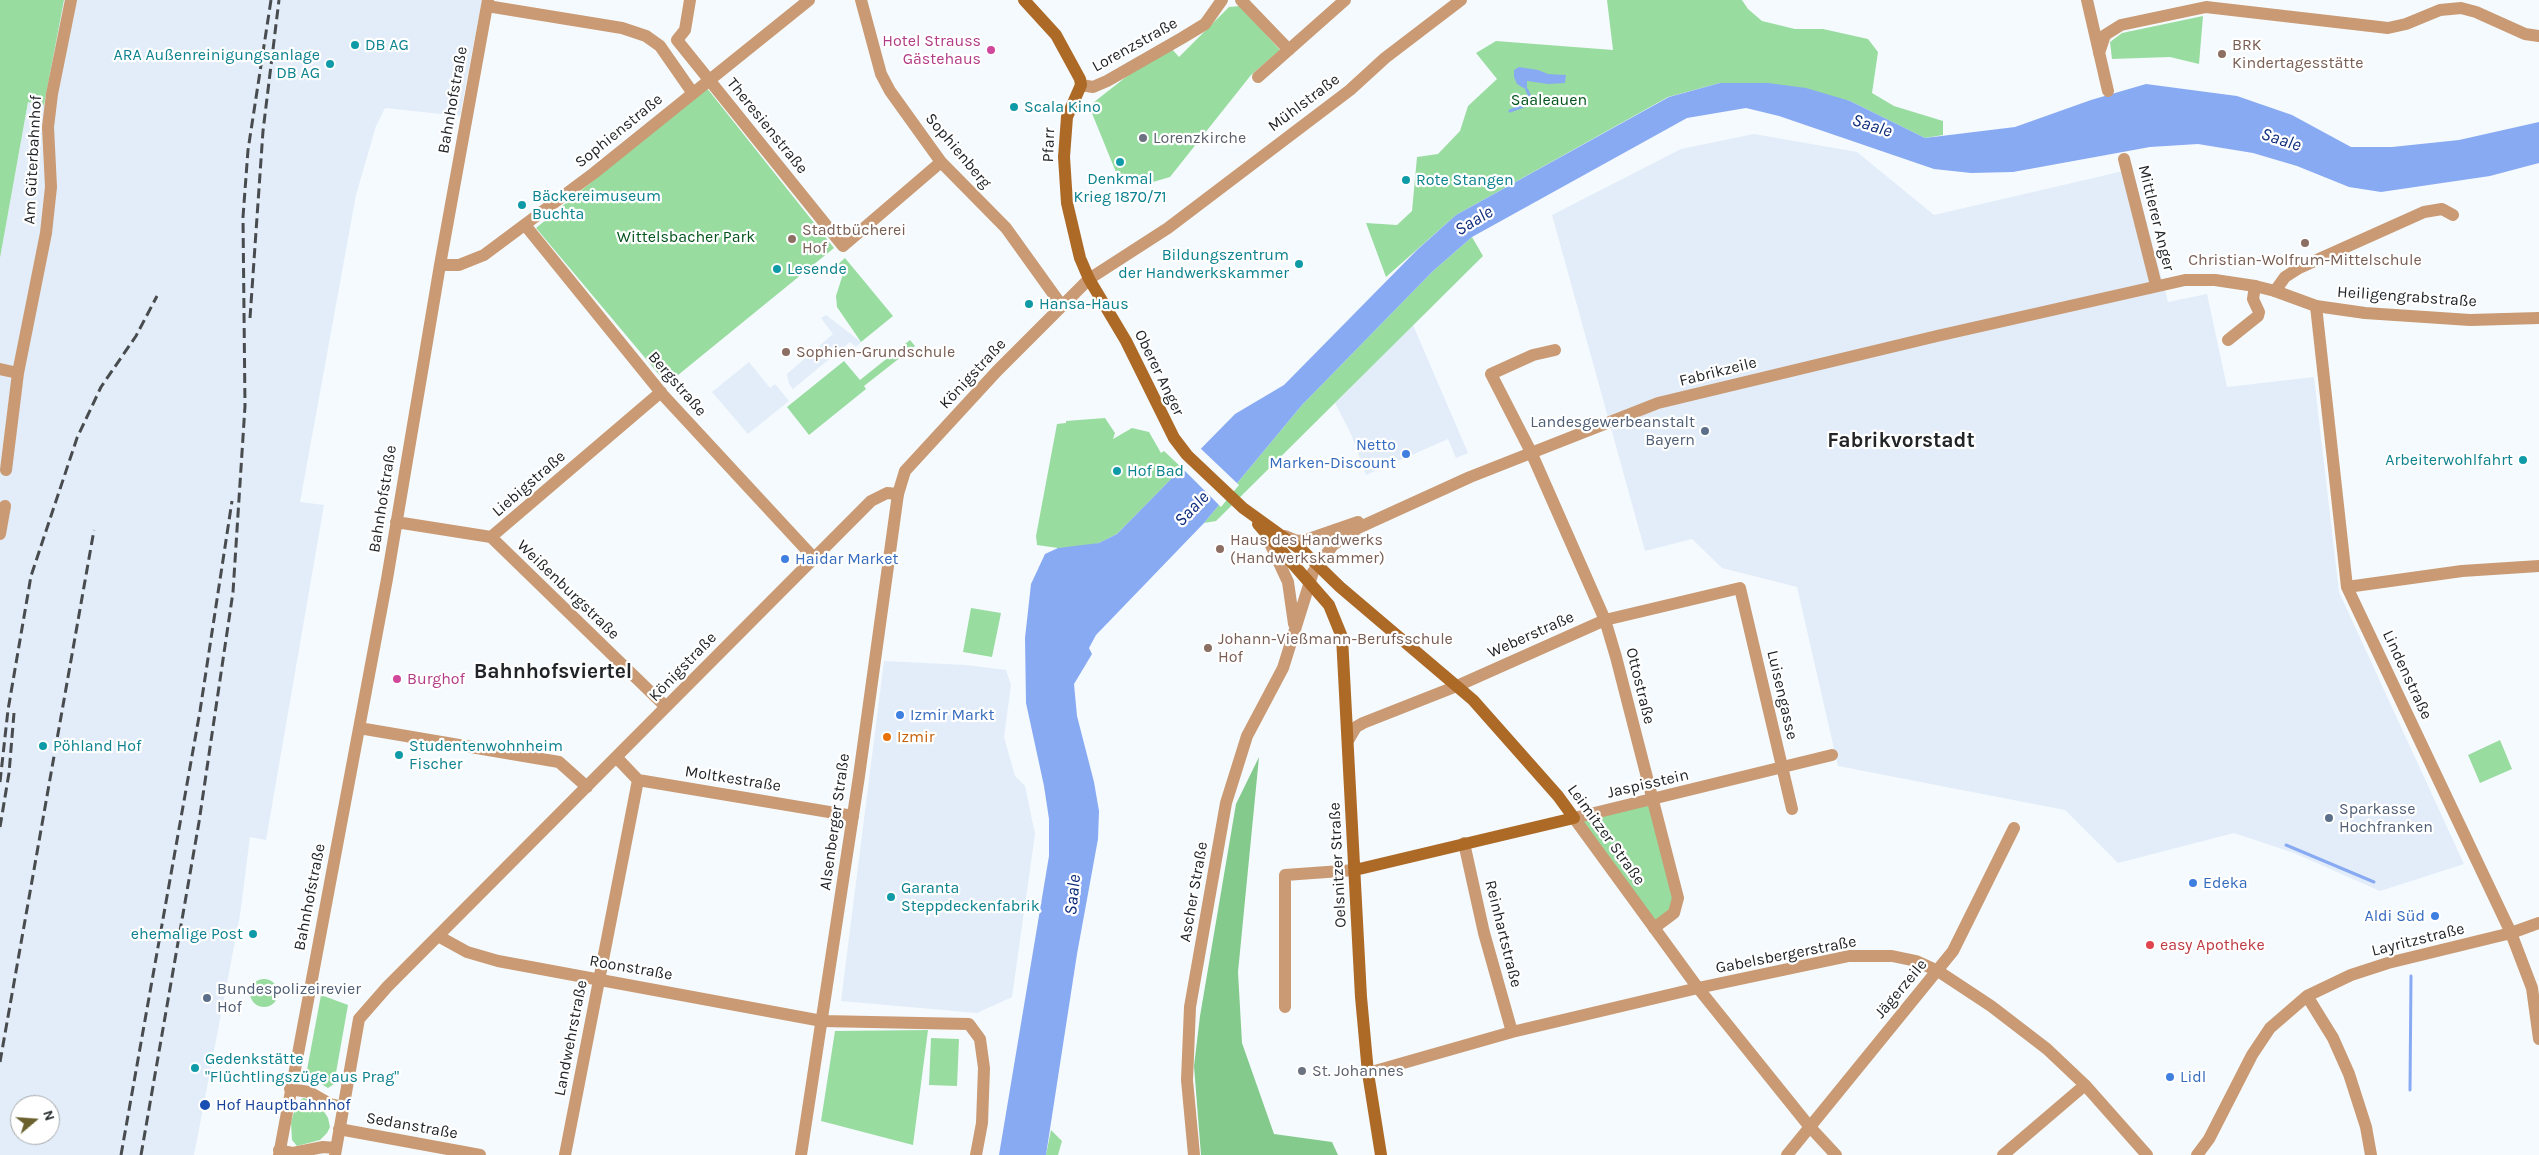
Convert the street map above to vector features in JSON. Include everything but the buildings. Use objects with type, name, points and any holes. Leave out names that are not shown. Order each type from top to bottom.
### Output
[{"type":"main road","points":[[1024,0],[1056,35],[1078,72],[1081,85]]},
{"type":"main road","name":"Pfarr","points":[[1081,85],[1067,117],[1066,203],[1073,237],[1089,279]]},
{"type":"main road","name":"Oberer Anger","points":[[1089,279],[1126,342],[1166,426],[1187,455],[1238,504]]},
{"type":"main road","name":"Oelsnitzer Straße","points":[[1238,504],[1329,605],[1341,631],[1361,997],[1368,1073],[1381,1155]]},
{"type":"main road","name":"Leimitzer Straße","points":[[1238,504],[1281,535],[1457,686],[1492,720],[1574,818]]},
{"type":"main road","name":"Jaspisstein","points":[[1355,870],[1574,818]]},
{"type":"street","name":"Am Güterbahnhof","points":[[6,470],[18,373],[46,233],[51,187],[49,119],[71,0]]},
{"type":"street","points":[[660,46],[677,40],[685,30],[690,0]]},
{"type":"street","name":"Sophienstraße","points":[[440,265],[468,263],[484,255],[609,161],[808,0]]},
{"type":"street","name":"Sophienberg","points":[[861,0],[881,74],[895,99],[941,162],[1006,228],[1062,306]]},
{"type":"street","points":[[1240,0],[1289,50]]},
{"type":"street","points":[[1258,77],[1345,0]]},
{"type":"street","name":"Mühlstraße","points":[[1089,279],[1168,228],[1350,90],[1385,58],[1461,0]]},
{"type":"street","points":[[2087,0],[2108,91]]},
{"type":"street","points":[[487,3],[622,28],[646,36],[660,46],[692,92]]},
{"type":"street","name":"Bahnhofstraße","points":[[279,1153],[359,728],[487,3]]},
{"type":"street","name":"Lorenzstraße","points":[[1081,85],[1093,87],[1107,81],[1182,38],[1205,24],[1217,3]]},
{"type":"street","points":[[2099,53],[2105,35],[2114,28],[2196,8],[2225,8],[2291,18],[2388,28],[2447,9],[2461,8],[2476,12],[2526,34],[2539,36]]},
{"type":"street","name":"Theresienstraße","points":[[677,40],[843,246],[941,162]]},
{"type":"street","name":"Mittlerer Anger","points":[[2124,159],[2156,286]]},
{"type":"street","points":[[2275,291],[2285,277],[2299,268],[2424,212],[2442,210],[2454,215]]},
{"type":"street","name":"Bergstraße","points":[[525,225],[660,392],[813,557]]},
{"type":"street","name":"Königstraße","points":[[335,1152],[359,1019],[438,936],[813,557],[871,501],[887,494],[898,494],[905,471],[997,371],[1089,279]]},
{"type":"street","name":"Heiligengrabstraße","points":[[2156,286],[2195,279],[2255,286],[2316,306],[2365,313],[2470,320],[2539,318]]},
{"type":"street","name":"Fabrikzeile","points":[[1309,582],[1317,565],[1333,545],[1342,538],[1400,507],[1531,452],[1658,403],[2156,286]]},
{"type":"street","points":[[2228,340],[2258,316],[2259,312],[2253,299],[2255,286]]},
{"type":"street","name":"Lindenstraße","points":[[2316,306],[2347,587],[2511,933],[2532,988],[2539,1039]]},
{"type":"street","name":"Ottostraße","points":[[1555,350],[1533,355],[1491,374],[1531,452],[1605,620],[1616,657],[1678,904],[1671,916],[1654,928]]},
{"type":"street","points":[[0,369],[18,373]]},
{"type":"street","name":"Liebigstraße","points":[[396,522],[491,537],[660,392]]},
{"type":"street","name":"Alsenberger Straße","points":[[801,1155],[853,816],[898,494]]},
{"type":"street","points":[[0,534],[5,506]]},
{"type":"street","points":[[1281,535],[1297,541],[1306,540],[1400,507]]},
{"type":"street","name":"Ascher Straße","points":[[1264,532],[1283,570],[1291,596],[1294,620],[1291,647]]},
{"type":"street","name":"Weißenburgstraße","points":[[491,537],[666,707]]},
{"type":"street","points":[[2347,587],[2462,571],[2539,566]]},
{"type":"street","name":"Ascher Straße","points":[[1194,1155],[1190,1129],[1187,1080],[1190,1007],[1226,803],[1248,736],[1276,685],[1291,647],[1309,582]]},
{"type":"street","name":"Weberstraße","points":[[1348,739],[1356,727],[1363,723],[1457,686],[1605,620],[1740,588]]},
{"type":"street","name":"Luisengasse","points":[[1740,588],[1792,809]]},
{"type":"street","points":[[359,728],[558,762],[587,787]]},
{"type":"street","name":"Jaspisstein","points":[[1574,818],[1651,801],[1832,755]]},
{"type":"street","points":[[616,758],[638,780]]},
{"type":"street","name":"Moltkestraße","points":[[638,780],[853,816]]},
{"type":"street","name":"Landwehrstraße","points":[[565,1155],[638,780]]},
{"type":"street","name":"Leimitzer Straße","points":[[1574,818],[1698,988],[1809,1126],[1836,1155]]},
{"type":"street","name":"Jägerzeile","points":[[1787,1155],[1953,951],[2014,828]]},
{"type":"street","name":"Reinhartstraße","points":[[1464,843],[1484,933],[1512,1032]]},
{"type":"street","points":[[1285,1007],[1285,875],[1355,870]]},
{"type":"street","name":"Layritzstraße","points":[[2197,1155],[2209,1139],[2252,1056],[2270,1028],[2307,996],[2351,975],[2379,966],[2511,933],[2539,923]]},
{"type":"street","name":"Roonstraße","points":[[438,936],[467,952],[498,961],[822,1021],[969,1024],[980,1039],[984,1068],[982,1123],[976,1155]]},
{"type":"street","name":"Gabelsbergerstraße","points":[[1368,1073],[1512,1032],[1698,988],[1849,956],[1892,956],[1916,960],[1938,971],[1991,1006],[2047,1049],[2085,1085],[2147,1155]]},
{"type":"street","points":[[2307,996],[2333,1038],[2349,1074],[2366,1127],[2371,1155]]},
{"type":"street","points":[[2003,1155],[2085,1085]]},
{"type":"street","points":[[290,1089],[309,1092],[330,1104],[343,1107]]},
{"type":"street","name":"Sedanstraße","points":[[339,1129],[480,1155]]},
{"type":"street","points":[[279,1153],[294,1153],[323,1147],[335,1152]]},
{"type":"shaded area","points":[[64,0],[482,0],[460,116],[385,108],[376,126],[356,195],[300,502],[324,505],[266,840],[250,837],[240,915],[194,1155],[0,1155],[0,258],[28,102],[44,105]]},
{"type":"shaded area","points":[[1754,134],[1857,152],[1934,215],[2132,169],[2168,302],[2207,294],[2227,387],[2314,377],[2339,592],[2464,864],[2380,891],[2294,853],[2234,833],[2118,863],[2065,810],[1838,766],[1797,587],[1722,568],[1692,539],[1645,551],[1552,215],[1681,149]]},
{"type":"shaded area","points":[[826,315],[861,342],[856,347],[850,342],[793,389],[789,384],[787,374],[833,334],[821,318]]},
{"type":"shaded area","points":[[1413,325],[1468,453],[1456,458],[1448,439],[1366,475],[1351,434],[1335,403]]},
{"type":"shaded area","points":[[749,362],[770,388],[775,384],[789,401],[748,434],[712,392]]},
{"type":"shaded area","points":[[884,661],[966,665],[1006,670],[1011,685],[1004,737],[1015,776],[1025,786],[1035,834],[1012,997],[977,1013],[841,1001]]},
{"type":"green space","points":[[0,0],[64,0],[44,105],[28,102],[0,258]]},
{"type":"green space","name":"Saaleauen","points":[[1607,0],[1742,0],[1748,9],[1762,21],[1795,29],[1823,29],[1868,39],[1878,52],[1872,93],[1894,106],[1943,121],[1943,135],[1925,138],[1850,101],[1720,83],[1668,97],[1456,215],[1386,277],[1366,223],[1397,225],[1412,211],[1417,157],[1438,154],[1460,131],[1468,106],[1497,79],[1476,53],[1496,41],[1613,50]]},
{"type":"green space","points":[[1240,6],[1280,50],[1251,75],[1170,177],[1139,186],[1120,182],[1089,106],[1131,73],[1172,49],[1179,57],[1229,7]]},
{"type":"green space","points":[[2203,16],[2199,64],[2170,57],[2112,59],[2110,42],[2122,33]]},
{"type":"green space","name":"Wittelsbacher Park","points":[[706,87],[834,248],[667,384],[536,228]]},
{"type":"green space","points":[[1472,237],[1483,256],[1216,521],[1204,523],[1302,405],[1433,271]]},
{"type":"green space","points":[[845,258],[893,316],[861,342],[837,307],[836,296],[842,277],[835,267]]},
{"type":"green space","points":[[910,340],[915,346],[864,386],[866,389],[809,435],[787,407],[844,361],[860,380]]},
{"type":"green space","name":"Hof Bad","points":[[1105,418],[1115,433],[1113,439],[1132,428],[1149,432],[1161,453],[1164,451],[1182,468],[1117,534],[1099,543],[1082,547],[1058,548],[1037,545],[1036,536],[1057,424],[1066,423],[1066,421]]},
{"type":"green space","points":[[971,608],[1001,613],[992,657],[963,652]]},
{"type":"green space","points":[[2500,740],[2512,769],[2480,783],[2468,755]]},
{"type":"green space","points":[[1259,757],[1238,972],[1242,1043],[1274,1134],[1332,1142],[1338,1155],[1201,1155],[1194,1066],[1200,1016],[1236,804]]},
{"type":"green space","points":[[1651,802],[1676,893],[1673,908],[1655,926],[1575,819]]},
{"type":"green space","points":[[264,979],[274,983],[278,993],[274,1003],[264,1007],[254,1003],[250,993],[254,983]]},
{"type":"green space","points":[[321,995],[348,1005],[334,1084],[328,1088],[306,1075]]},
{"type":"green space","points":[[928,1030],[913,1145],[821,1121],[835,1031]]},
{"type":"green space","points":[[931,1038],[959,1039],[957,1086],[929,1085]]},
{"type":"green space","points":[[303,1098],[322,1108],[328,1118],[330,1127],[320,1140],[297,1146],[292,1140],[291,1123],[296,1104]]},
{"type":"green space","points":[[1051,1130],[1062,1141],[1058,1155],[1046,1155]]},
{"type":"water","points":[[1519,67],[1538,70],[1548,74],[1566,75],[1565,83],[1548,84],[1527,81],[1527,90],[1517,84],[1514,77],[1514,70]]},
{"type":"water","name":"Saale","points":[[1720,83],[1768,83],[1806,88],[1850,101],[1925,138],[2015,127],[2091,100],[2146,84],[2237,96],[2292,115],[2351,147],[2392,147],[2459,140],[2539,122],[2539,163],[2490,176],[2381,192],[2349,187],[2297,166],[2253,153],[2198,144],[2150,147],[2013,172],[1971,173],[1934,169],[1779,116],[1746,108],[1687,118],[1472,237],[1433,271],[1302,405],[1204,523],[1096,635],[1089,648],[1092,654],[1074,684],[1077,716],[1094,782],[1099,811],[1098,839],[1077,954],[1046,1155],[999,1155],[1049,856],[1049,819],[1044,786],[1026,703],[1025,638],[1031,584],[1045,554],[1058,548],[1099,543],[1117,534],[1235,414],[1284,385],[1417,250],[1456,215],[1669,97]]},
{"type":"pier","points":[[1199,447],[1239,485],[1221,507],[1180,466]]},
{"type":"waterway","points":[[1527,90],[1530,97]]},
{"type":"waterway","points":[[1510,111],[1526,105]]},
{"type":"waterway","points":[[2286,845],[2374,882]]},
{"type":"waterway","points":[[2410,1090],[2411,976]]},
{"type":"railway","points":[[141,1155],[199,822],[233,592],[245,406],[243,217],[248,150],[271,0]]},
{"type":"railway","points":[[250,318],[263,131],[279,0]]},
{"type":"railway","points":[[0,782],[8,710],[31,576],[77,438],[101,387],[136,336],[157,296]]},
{"type":"railway","points":[[121,1155],[200,711],[232,501]]},
{"type":"railway","points":[[0,1062],[94,530]]},
{"type":"railway","points":[[0,827],[9,773],[14,713]]},
{"type":"place","name":"DB AG","points":[[355,45]]},
{"type":"place","name":"Hotel Strauss Gästehaus","points":[[991,50]]},
{"type":"place","name":"BRK Kindertagesstätte","points":[[2222,54]]},
{"type":"place","name":"ARA Außenreinigungsanlage DB AG","points":[[330,64]]},
{"type":"place","name":"Scala Kino","points":[[1014,107]]},
{"type":"place","name":"Lorenzkirche","points":[[1143,138]]},
{"type":"place","name":"Denkmal Krieg 1870/71","points":[[1120,162]]},
{"type":"place","name":"Rote Stangen","points":[[1406,180]]},
{"type":"place","name":"Bäckereimuseum Buchta","points":[[522,205]]},
{"type":"place","name":"Stadtbücherei Hof","points":[[792,239]]},
{"type":"place","name":"Christian-Wolfrum-Mittelschule","points":[[2305,243]]},
{"type":"place","name":"Bildungszentrum der Handwerkskammer","points":[[1299,264]]},
{"type":"place","name":"Lesende","points":[[777,269]]},
{"type":"place","name":"Hansa-Haus","points":[[1029,304]]},
{"type":"place","name":"Sophien-Grundschule","points":[[786,352]]},
{"type":"place","name":"Landesgewerbeanstalt Bayern","points":[[1705,431]]},
{"type":"place","name":"Netto Marken-Discount","points":[[1406,454]]},
{"type":"place","name":"Arbeiterwohlfahrt","points":[[2523,460]]},
{"type":"place","name":"Hof Bad","points":[[1117,471]]},
{"type":"place","name":"Haus des Handwerks (Handwerkskammer)","points":[[1220,549]]},
{"type":"place","name":"Haidar Market","points":[[785,559]]},
{"type":"place","name":"Johann-Vießmann-Berufsschule Hof","points":[[1208,648]]},
{"type":"place","name":"Burghof","points":[[397,679]]},
{"type":"place","name":"Izmir Markt","points":[[900,715]]},
{"type":"place","name":"Izmir","points":[[887,737]]},
{"type":"place","name":"Pöhland Hof","points":[[43,746]]},
{"type":"place","name":"Studentenwohnheim Fischer","points":[[399,755]]},
{"type":"place","name":"Sparkasse Hochfranken","points":[[2329,818]]},
{"type":"place","name":"Edeka","points":[[2193,883]]},
{"type":"place","name":"Garanta Steppdeckenfabrik","points":[[891,897]]},
{"type":"place","name":"Aldi Süd","points":[[2435,916]]},
{"type":"place","name":"ehemalige Post","points":[[253,934]]},
{"type":"place","name":"easy Apotheke","points":[[2150,945]]},
{"type":"place","name":"Bundespolizeirevier Hof","points":[[207,998]]},
{"type":"place","name":"Gedenkstätte \"Flüchtlingszüge aus Prag\"","points":[[195,1068]]},
{"type":"place","name":"St. Johannes","points":[[1302,1071]]},
{"type":"place","name":"Lidl","points":[[2170,1077]]},
{"type":"place","name":"Hof Hauptbahnhof","points":[[205,1105]]},
{"type":"district","name":"Fabrikvorstadt","points":[[1901,441]]},
{"type":"district","name":"Bahnhofsviertel","points":[[553,672]]}]
